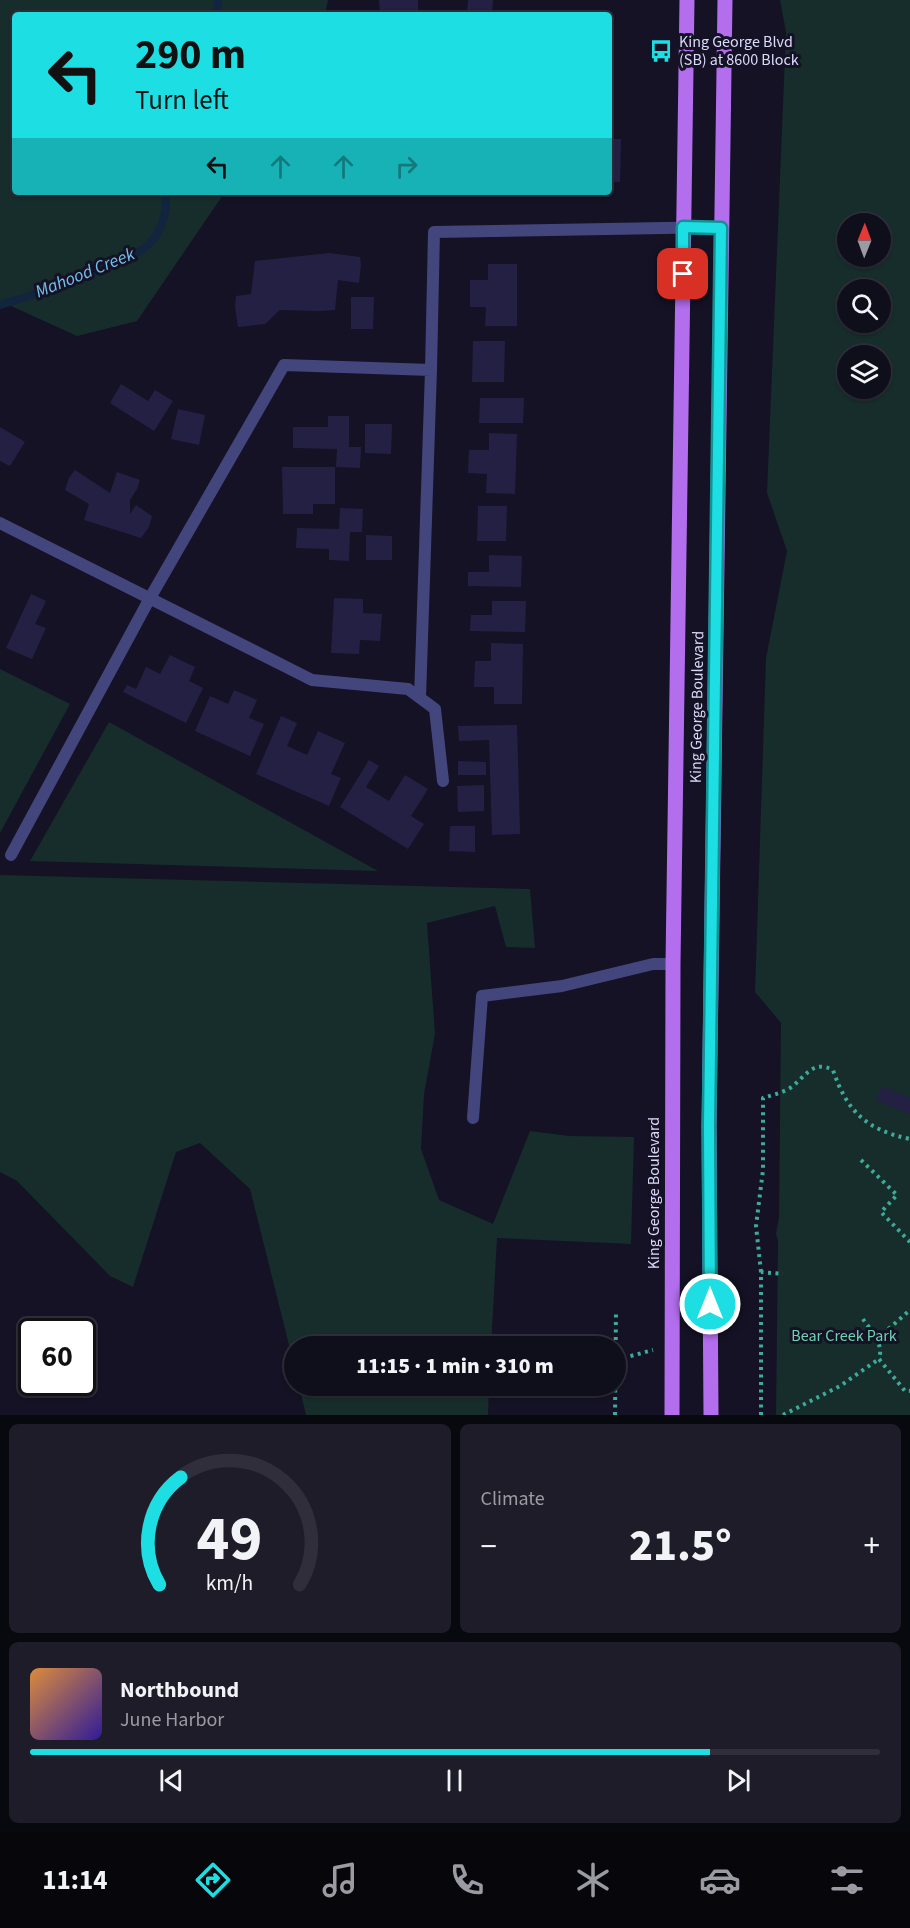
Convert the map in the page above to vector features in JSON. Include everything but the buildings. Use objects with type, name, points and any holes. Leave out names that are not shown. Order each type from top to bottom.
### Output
[{"type":"main road","name":"King George Boulevard","points":[[672,1415],[673,964],[687,0]]},
{"type":"main road","name":"King George Boulevard","points":[[711,1415],[709,1126],[724,0]]},
{"type":"lane","points":[[420,698],[434,232],[721,228]]},
{"type":"lane","points":[[11,855],[150,598],[284,365],[430,370]]},
{"type":"lane","points":[[0,523],[312,681],[408,689],[435,710],[443,781]]},
{"type":"lane","points":[[473,1118],[482,996],[562,986],[653,964],[673,964]]},
{"type":"path","points":[[761,1415],[761,1272],[756,1226],[763,1170],[763,1098],[786,1090],[821,1065],[833,1070],[839,1087],[860,1119],[891,1135],[910,1139]]},
{"type":"path","points":[[861,1160],[897,1195],[881,1212],[910,1242]]},
{"type":"path","points":[[761,1272],[783,1274]]},
{"type":"path","points":[[616,1310],[616,1336]]},
{"type":"path","points":[[877,1339],[910,1310]]},
{"type":"path","points":[[783,1415],[840,1386],[879,1359],[881,1352],[877,1339],[862,1319]]},
{"type":"path","points":[[626,1358],[672,1346]]},
{"type":"path","points":[[879,1359],[905,1391],[910,1391]]},
{"type":"path","points":[[615,1396],[615,1415]]},
{"type":"green space","points":[[0,0],[328,0],[326,12],[12,12],[12,195],[223,195],[137,321],[77,336],[0,301]]},
{"type":"green space","name":"Bear Creek Park","points":[[780,0],[910,0],[910,1415],[776,1415],[778,1241],[776,1234],[779,1217],[781,1023],[755,992],[766,658],[787,551],[767,493],[786,32]]},
{"type":"green space","points":[[0,669],[70,704],[0,833]]},
{"type":"green space","points":[[109,722],[378,871],[30,861]]},
{"type":"green space","points":[[0,875],[530,889],[535,948],[506,947],[495,906],[427,923],[435,1034],[424,1094],[421,1149],[439,1200],[493,1224],[530,1131],[569,1136],[634,1137],[631,1244],[497,1238],[492,1336],[287,1336],[250,1189],[200,1143],[176,1152],[133,1287],[110,1276],[17,1181],[0,1172]]},
{"type":"green space","points":[[301,1396],[489,1396],[488,1415],[306,1415]]},
{"type":"waterway","name":"Mahood Creek","points":[[217,12],[218,0]]},
{"type":"waterway","name":"Mahood Creek","points":[[0,305],[68,282],[141,250],[154,239],[161,226],[165,212],[165,195]]},
{"type":"place","name":"King George Blvd (SB) at 8600 Block","points":[[661,51]]},
{"type":"route","points":[[683,274],[683,227],[721,228],[709,1126],[710,1304]]}]
